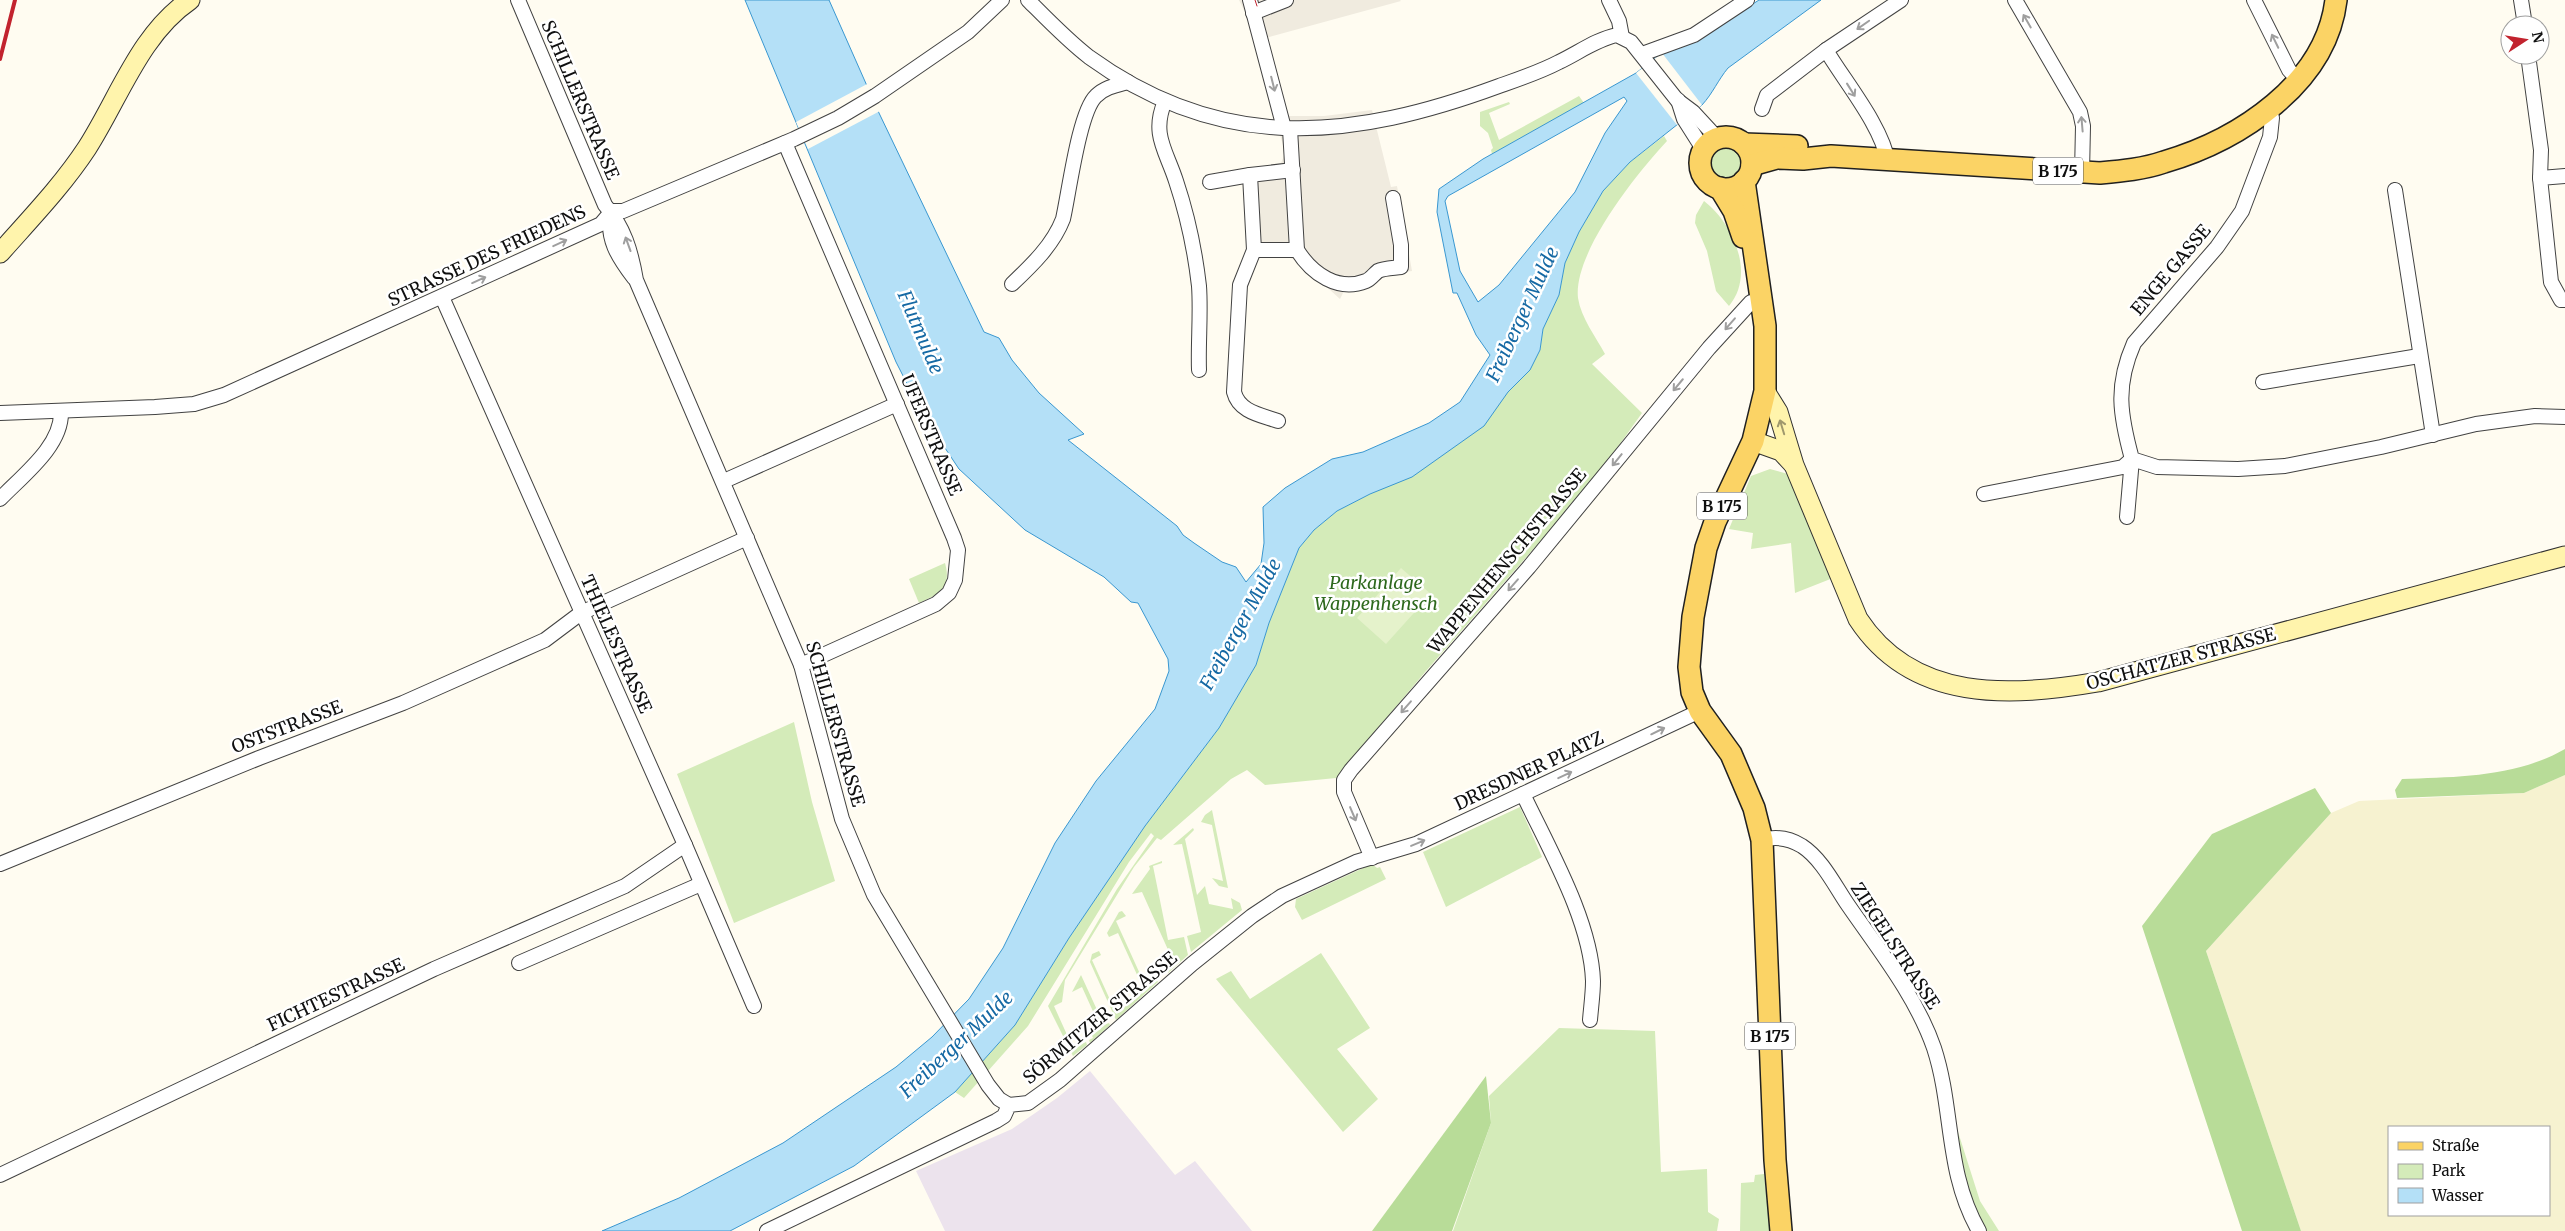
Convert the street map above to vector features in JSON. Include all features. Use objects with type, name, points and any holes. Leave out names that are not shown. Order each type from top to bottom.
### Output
[{"type":"main road","points":[[0,253],[65,180],[111,109],[137,58],[171,15],[188,0]]},
{"type":"main road","name":"B 175","points":[[1744,144],[1801,147],[1831,156],[1888,162],[2082,173],[2131,170],[2171,160],[2229,135],[2270,108],[2298,80],[2319,51],[2335,9],[2336,0]]},
{"type":"main road","points":[[1734,138],[1744,144],[1751,155],[1748,173],[1737,187],[1720,188],[1711,185],[1701,172],[1700,164],[1710,144],[1734,138]]},
{"type":"main road","name":"B 175","points":[[1781,1231],[1775,1160],[1762,840],[1754,808],[1731,754],[1700,711],[1692,692],[1689,667],[1700,574],[1715,522],[1753,441],[1765,391],[1760,284],[1748,173],[1777,158],[1803,159],[1831,156]]},
{"type":"main road","name":"B 175","points":[[1720,188],[1734,211],[1741,229],[1754,327],[1764,354]]},
{"type":"main road","name":"OSCHATZER STRASSE","points":[[1765,391],[1778,412],[1794,465],[1850,603],[1868,634],[1896,659],[1913,670],[1933,680],[1980,690],[2036,691],[2132,675],[2565,556]]},
{"type":"main road","name":"OSCHATZER STRASSE","points":[[1753,441],[1781,450],[1794,465]]},
{"type":"street","name":"SCHILLERSTRASSE","points":[[518,0],[605,206],[612,211],[609,226],[612,243],[619,259],[636,280],[724,481],[801,665],[840,811],[861,868],[874,895],[988,1085],[999,1099],[1009,1104]]},
{"type":"street","name":"STRASSE DES FRIEDENS","points":[[0,413],[156,407],[205,401],[224,395],[601,224],[612,211],[624,211],[802,136],[875,96],[968,32],[1002,0]]},
{"type":"street","points":[[1028,0],[1088,56],[1128,82],[1165,101],[1208,116],[1242,124],[1287,128],[1349,127],[1408,116],[1468,98],[1544,69],[1611,36],[1622,37],[1631,42],[1646,59],[1710,144]]},
{"type":"street","points":[[1286,0],[1251,6],[1287,128],[1293,170],[1297,250],[1302,259],[1333,284],[1348,286],[1368,281],[1380,270],[1401,267],[1401,245],[1393,198]]},
{"type":"street","points":[[1608,0],[1619,21],[1622,37]]},
{"type":"street","points":[[1646,59],[1694,35],[1747,0]]},
{"type":"street","points":[[1762,109],[1767,95],[1826,50],[1901,0]]},
{"type":"street","points":[[2015,0],[2080,112],[2083,126],[2082,173]]},
{"type":"street","points":[[2254,0],[2289,70],[2298,80]]},
{"type":"street","points":[[2521,0],[2523,15]]},
{"type":"street","points":[[1826,50],[1876,130],[1885,147],[1888,162]]},
{"type":"street","points":[[2529,65],[2541,150],[2540,178],[2551,282],[2561,300],[2565,300]]},
{"type":"street","points":[[1012,284],[1033,264],[1058,232],[1063,219],[1086,113],[1096,96],[1111,86],[1128,82]]},
{"type":"street","points":[[1165,101],[1159,115],[1157,129],[1176,182],[1197,276],[1199,370]]},
{"type":"street","name":"ENGE GASSE","points":[[2127,517],[2132,459],[2123,424],[2121,381],[2127,359],[2134,343],[2218,247],[2242,210],[2270,137],[2272,118],[2270,108]]},
{"type":"street","name":"UFERSTRASSE","points":[[786,143],[958,550],[955,580],[949,593],[936,604],[801,665]]},
{"type":"street","points":[[1210,182],[1293,170]]},
{"type":"street","points":[[1250,175],[1254,250],[1240,285],[1234,392],[1239,404],[1243,407],[1278,421]]},
{"type":"street","points":[[2540,178],[2565,176]]},
{"type":"street","points":[[2395,190],[2432,435]]},
{"type":"street","points":[[1254,250],[1297,250]]},
{"type":"street","name":"THIELESTRASSE","points":[[442,297],[685,845],[754,1006]]},
{"type":"street","name":"WAPPENHENSCHSTRASSE","points":[[1372,858],[1344,792],[1344,780],[1529,567],[1709,348],[1751,302]]},
{"type":"street","points":[[2263,382],[2420,356]]},
{"type":"street","points":[[724,481],[897,404]]},
{"type":"street","points":[[0,499],[54,442],[61,425],[61,412]]},
{"type":"street","points":[[1984,494],[2123,468],[2132,459],[2157,467],[2238,469],[2285,466],[2506,419],[2565,417]]},
{"type":"street","name":"OSTSTRASSE","points":[[0,864],[259,758],[403,703],[545,640],[581,613],[747,538]]},
{"type":"street","name":"DRESDNER PLATZ","points":[[1372,858],[1416,844],[1700,711]]},
{"type":"street","points":[[1523,794],[1550,852],[1585,936],[1593,982],[1590,1020]]},
{"type":"street","name":"ZIEGELSTRASSE","points":[[1762,840],[1778,837],[1791,840],[1815,858],[1903,985],[1934,1048],[1940,1070],[1956,1174],[1960,1190],[1979,1231]]},
{"type":"street","name":"FICHTESTRASSE","points":[[0,1175],[434,970],[625,886],[685,845]]},
{"type":"street","name":"SÖRMITZER STRASSE","points":[[1009,1104],[1028,1103],[1060,1080],[1192,964],[1252,916],[1282,896],[1316,879],[1372,858]]},
{"type":"street","points":[[519,963],[701,884]]},
{"type":"street","points":[[767,1231],[996,1121],[1004,1116],[1009,1104]]},
{"type":"shaded area","points":[[1239,0],[1401,1],[1262,39],[1251,25]]},
{"type":"shaded area","points":[[1372,110],[1391,187],[1397,186],[1412,271],[1381,275],[1344,291],[1340,299],[1299,262],[1288,257],[1260,255],[1244,181],[1206,188],[1204,178],[1281,163],[1285,153],[1275,116],[1324,116]]},
{"type":"shaded area","points":[[2565,775],[2565,1231],[2301,1231],[2206,951],[2331,813],[2359,801],[2524,793]]},
{"type":"shaded area","points":[[1090,1071],[1175,1175],[1195,1161],[1252,1231],[945,1231],[916,1171],[1012,1129],[1057,1098]]},
{"type":"green space","points":[[1579,96],[1584,103],[1492,154],[1491,150],[1493,148],[1488,133],[1480,126],[1480,112],[1509,102],[1510,104],[1489,113],[1499,140]]},
{"type":"green space","name":"Parkanlage Wappenhensch","points":[[1664,136],[1667,141],[1624,193],[1596,237],[1579,280],[1578,298],[1585,320],[1605,354],[1592,364],[1642,413],[1595,479],[1426,671],[1336,778],[1265,785],[1247,770],[1231,779],[1161,840],[1157,838],[1134,867],[1065,980],[1062,1002],[1054,1006],[1073,1048],[1086,1042],[1087,1045],[1073,1056],[1048,1006],[1117,889],[1154,836],[1151,833],[1129,862],[1028,1026],[964,1098],[955,1092],[1015,1025],[1069,938],[1145,826],[1219,728],[1256,665],[1269,623],[1299,548],[1314,530],[1337,511],[1370,494],[1508,392],[1529,370],[1540,350],[1543,329],[1559,295],[1565,263],[1579,232],[1603,191],[1630,162]]},
{"type":"green space","points":[[1726,147],[1732,148],[1737,152],[1741,157],[1741,169],[1737,174],[1732,178],[1726,179],[1720,178],[1715,174],[1711,169],[1710,163],[1711,157],[1715,152],[1720,148]]},
{"type":"green space","points":[[1704,201],[1724,222],[1738,250],[1741,279],[1737,293],[1729,306],[1716,291],[1707,251],[1695,223],[1696,215]]},
{"type":"green space","points":[[1770,469],[1788,474],[1833,578],[1795,593],[1791,543],[1751,549],[1753,533],[1729,529],[1751,476]]},
{"type":"green space","points":[[945,563],[947,579],[942,589],[919,603],[909,579]]},
{"type":"green space","points":[[1401,568],[1431,594],[1386,644],[1357,618]]},
{"type":"green space","points":[[794,722],[812,802],[835,881],[734,923],[677,774]]},
{"type":"green space","points":[[2565,749],[2565,775],[2524,793],[2397,798],[2395,790],[2402,779],[2486,774],[2527,765]]},
{"type":"green space","points":[[2315,788],[2331,813],[2206,951],[2301,1231],[2242,1231],[2142,926],[2212,834]]},
{"type":"green space","points":[[1520,807],[1542,857],[1446,907],[1423,852]]},
{"type":"green space","points":[[1212,810],[1228,888],[1219,886],[1212,878],[1223,881],[1212,825],[1201,822],[1205,815]]},
{"type":"green space","points":[[1193,828],[1194,830],[1185,839],[1197,895],[1205,886],[1209,904],[1233,909],[1231,898],[1240,903],[1242,910],[1191,952],[1187,936],[1201,932],[1182,844],[1173,845]]},
{"type":"green space","points":[[1162,861],[1162,863],[1153,866],[1168,940],[1184,937],[1188,955],[1168,973],[1166,969],[1174,963],[1142,892],[1132,894],[1150,869],[1149,866]]},
{"type":"green space","points":[[1372,864],[1377,868],[1380,867],[1386,879],[1302,920],[1295,907],[1296,899]]},
{"type":"green space","points":[[1122,911],[1126,916],[1116,921],[1145,985],[1156,979],[1158,982],[1116,1020],[1090,962],[1092,954],[1099,951],[1101,955],[1092,960],[1116,1013],[1136,999],[1135,995],[1144,990],[1118,933],[1109,937],[1107,933],[1119,912]]},
{"type":"green space","points":[[1321,953],[1370,1028],[1337,1049],[1378,1099],[1343,1132],[1216,979],[1231,971],[1250,999]]},
{"type":"green space","points":[[1081,975],[1104,1025],[1109,1023],[1110,1025],[1090,1043],[1089,1040],[1093,1038],[1091,1033],[1101,1029],[1082,987],[1072,992]]},
{"type":"green space","points":[[1559,1028],[1655,1031],[1661,1172],[1707,1169],[1708,1212],[1719,1219],[1717,1231],[1453,1231],[1491,1123],[1489,1096]]},
{"type":"green space","points":[[1486,1076],[1491,1123],[1452,1231],[1372,1231]]},
{"type":"green space","points":[[1952,1113],[1980,1201],[1999,1231],[1984,1231],[1963,1189]]},
{"type":"green space","points":[[1764,1174],[1770,1231],[1740,1231],[1741,1183],[1754,1182],[1755,1175]]},
{"type":"water","points":[[745,0],[829,0],[879,113],[984,332],[999,338],[1012,360],[1039,393],[1084,434],[1068,440],[1177,526],[1183,535],[1222,562],[1236,567],[1246,582],[1261,564],[1264,543],[1263,507],[1285,488],[1332,459],[1363,452],[1429,423],[1460,402],[1490,355],[1476,335],[1457,293],[1453,293],[1437,212],[1439,189],[1483,159],[1636,73],[1662,53],[1696,41],[1759,0],[1821,0],[1728,68],[1702,105],[1630,162],[1603,191],[1579,232],[1565,263],[1559,295],[1543,329],[1540,350],[1530,370],[1508,392],[1484,426],[1412,477],[1370,494],[1337,511],[1314,530],[1299,548],[1269,623],[1256,665],[1219,728],[1145,826],[1069,938],[1015,1025],[955,1092],[854,1166],[730,1231],[602,1231],[679,1198],[783,1143],[896,1067],[932,1037],[969,999],[1003,948],[1055,843],[1096,781],[1155,709],[1169,671],[1168,659],[1138,603],[1131,602],[1104,577],[1025,530],[959,469],[923,415],[896,362]],"holes":[[[1624,97],[1627,101],[1605,133],[1575,192],[1499,285],[1478,302],[1460,271],[1445,201],[1448,196]]]},
{"type":"pier","points":[[1662,53],[1702,105],[1677,125],[1636,73]]},
{"type":"pier","points":[[869,83],[880,111],[808,149],[796,122]]},
{"type":"tram line","points":[[1255,0],[1257,6]]},
{"type":"railway","points":[[0,59],[15,0]]},
{"type":"water label","name":"Freiberger Mulde","points":[[1522,314]]},
{"type":"water label","name":"Flutmulde","points":[[921,332]]},
{"type":"water label","name":"Freiberger Mulde","points":[[1240,624]]},
{"type":"water label","name":"Freiberger Mulde","points":[[956,1044]]}]
